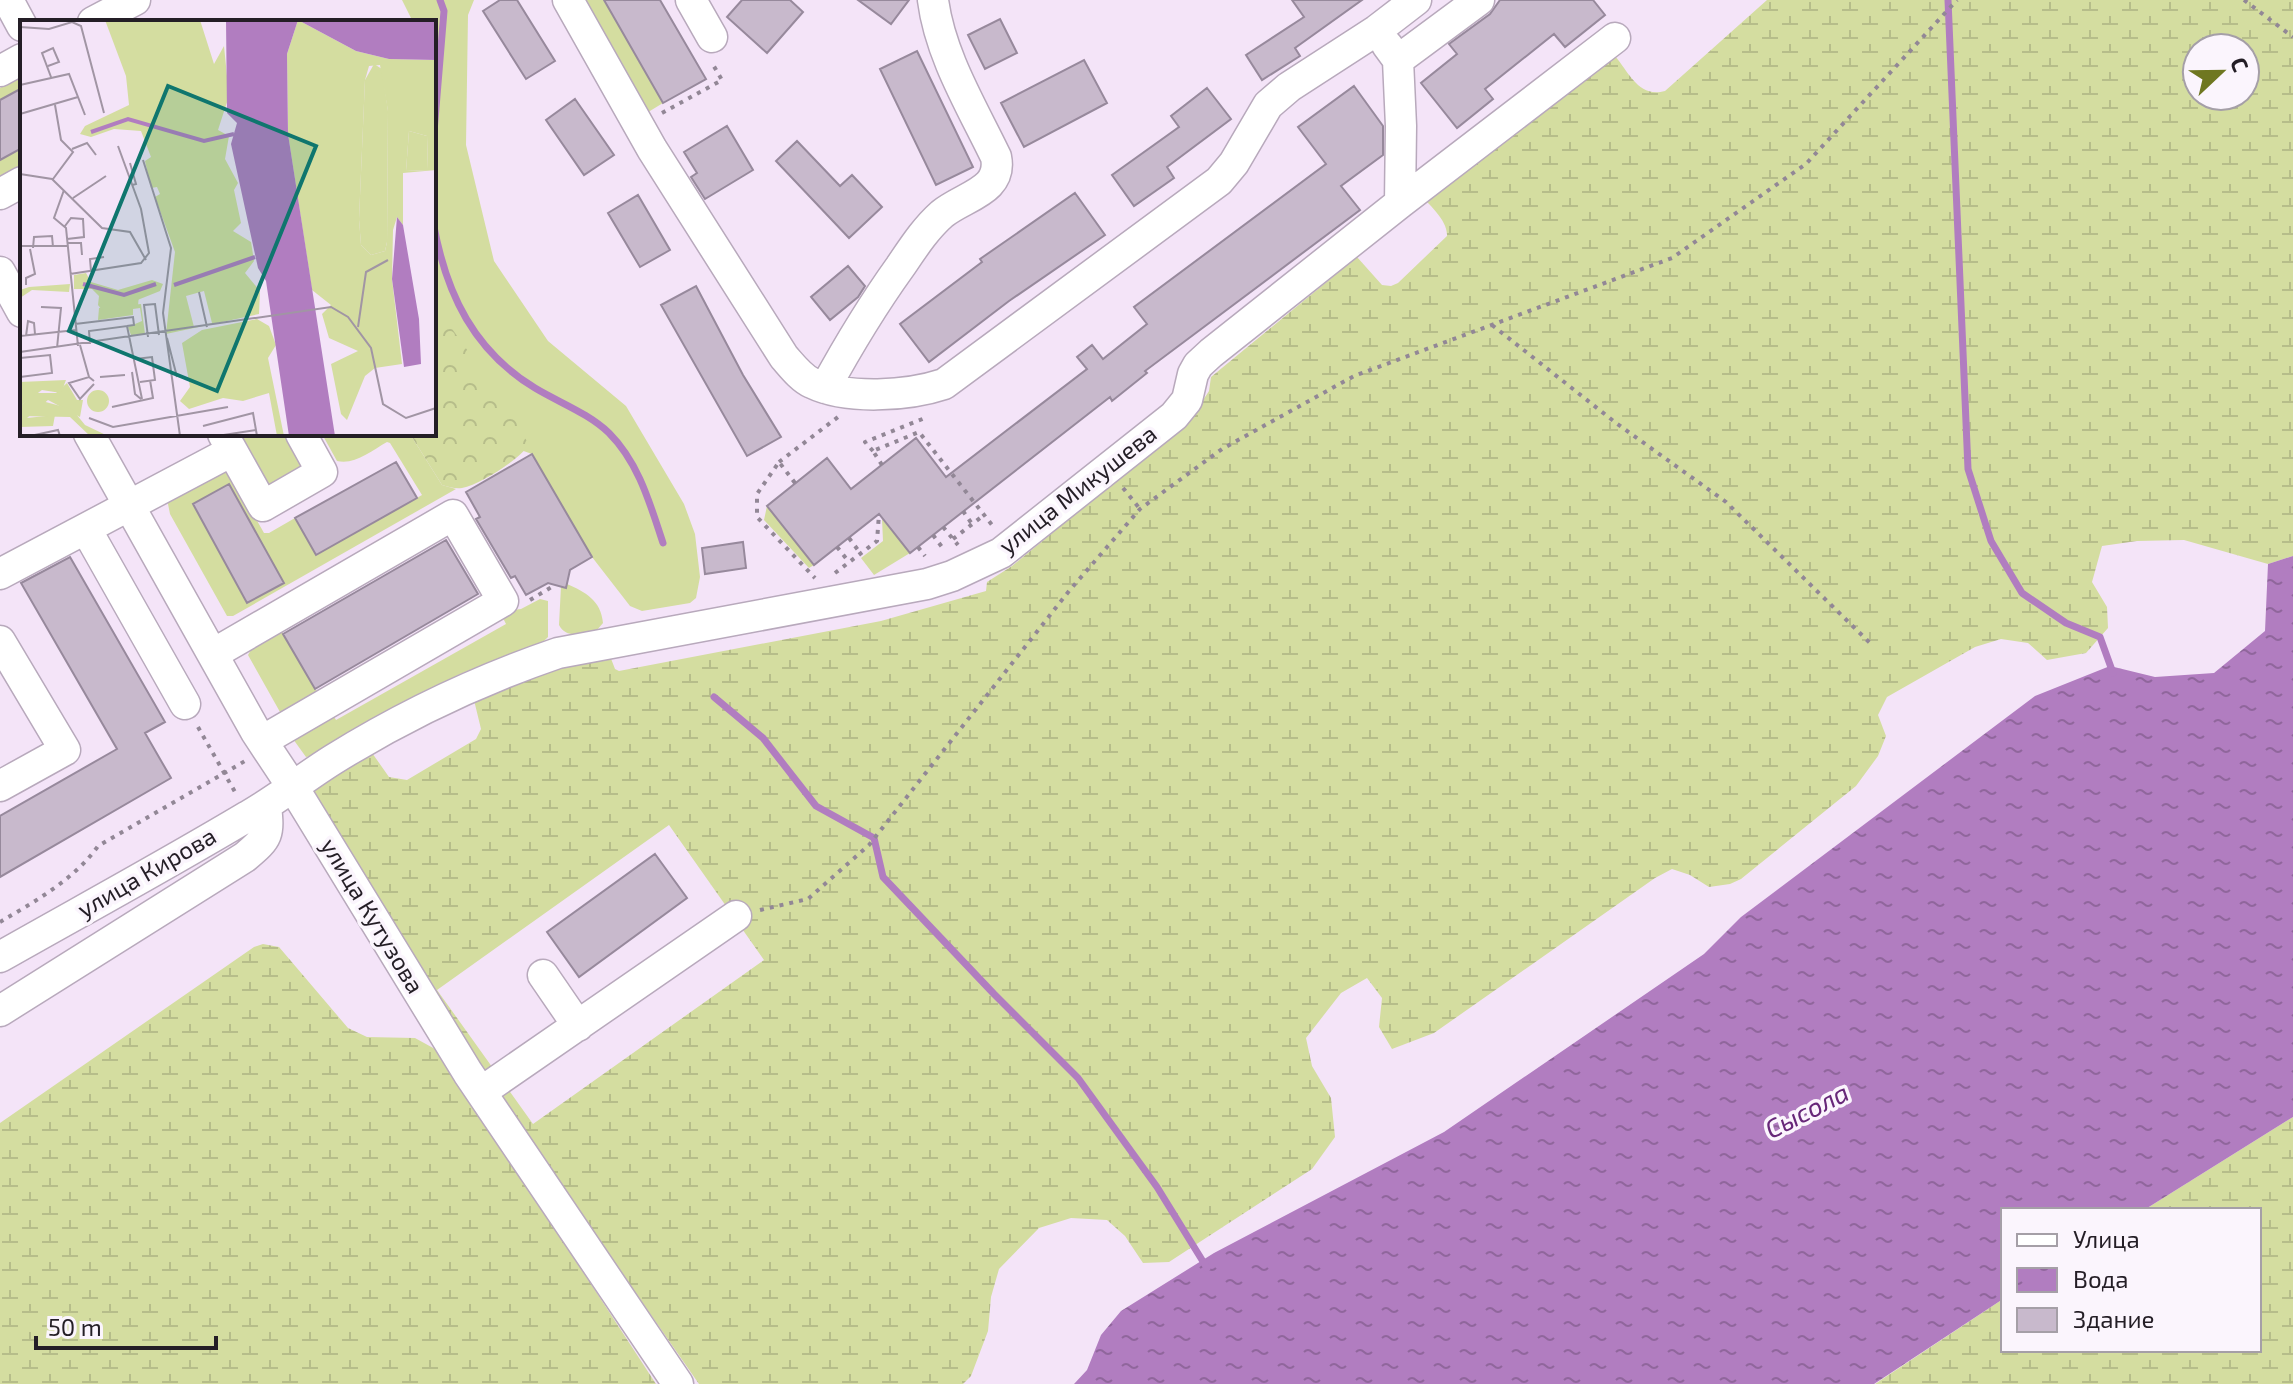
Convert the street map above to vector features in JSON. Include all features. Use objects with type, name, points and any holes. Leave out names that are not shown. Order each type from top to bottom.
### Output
[{"type":"street","points":[[8,0],[20,22]]},
{"type":"street","points":[[97,20],[135,0]]},
{"type":"street","points":[[568,0],[639,126],[784,357],[809,382],[856,393],[920,392],[944,384],[1219,181],[1234,163],[1268,105],[1289,87],[1377,30],[1416,0]]},
{"type":"street","points":[[691,0],[712,37]]},
{"type":"street","points":[[825,388],[857,329],[924,232],[944,213],[992,182],[999,170],[996,157],[951,63],[935,16],[933,0]]},
{"type":"street","points":[[1398,60],[1479,0]]},
{"type":"street","points":[[1377,30],[1398,60],[1400,203]]},
{"type":"street","name":"улица Микушева","points":[[293,788],[332,760],[453,693],[558,653],[927,584],[1001,553],[1174,416],[1187,400],[1198,365],[1211,353],[1615,38]]},
{"type":"street","points":[[0,71],[20,60]]},
{"type":"street","points":[[0,194],[20,183]]},
{"type":"street","points":[[0,272],[20,308]]},
{"type":"street","name":"улица Кутузова","points":[[90,436],[213,654],[258,748],[293,788],[481,1092],[678,1384]]},
{"type":"street","points":[[226,440],[263,506],[322,472],[302,436]]},
{"type":"street","points":[[0,574],[232,451],[226,440]]},
{"type":"street","points":[[213,654],[453,515],[503,601],[258,748]]},
{"type":"street","points":[[86,529],[185,704]]},
{"type":"street","points":[[0,641],[65,750],[0,786]]},
{"type":"street","name":"улица Кирова","points":[[0,957],[293,788]]},
{"type":"street","points":[[0,1011],[245,857],[265,841],[269,831],[266,805]]},
{"type":"street","points":[[106,896],[126,932]]},
{"type":"street","points":[[481,1092],[736,916]]},
{"type":"street","points":[[543,975],[578,1026]]},
{"type":"path","points":[[736,916],[808,899],[869,845],[1069,591],[1140,509],[1222,449],[1354,376],[1672,258],[1806,164],[1957,0]]},
{"type":"path","points":[[2244,0],[2293,37]]},
{"type":"path","points":[[639,126],[722,80],[701,44],[712,37]]},
{"type":"path","points":[[1492,325],[1616,423],[1726,502],[1871,644]]},
{"type":"path","points":[[882,465],[865,442],[930,417]]},
{"type":"path","points":[[873,451],[919,432],[992,525]]},
{"type":"path","points":[[795,483],[779,462],[757,494],[757,517],[819,582]]},
{"type":"path","points":[[963,511],[972,524]]},
{"type":"path","points":[[827,579],[877,541],[879,514]]},
{"type":"path","points":[[953,539],[984,515]]},
{"type":"path","points":[[849,538],[861,554]]},
{"type":"path","points":[[837,547],[849,562]]},
{"type":"path","points":[[918,547],[927,558]]},
{"type":"path","points":[[185,704],[236,794]]},
{"type":"path","points":[[0,922],[39,899],[89,859],[98,846],[258,748]]},
{"type":"green space","points":[[402,0],[474,0],[468,15],[466,145],[494,261],[548,341],[626,406],[684,504],[695,534],[700,577],[696,598],[690,603],[642,611],[630,606],[592,557],[532,454],[462,429],[436,393],[436,20],[412,20]]},
{"type":"green space","points":[[581,0],[604,0],[663,103],[645,114]]},
{"type":"green space","points":[[1767,0],[2293,0],[2293,556],[2268,564],[2184,540],[2137,541],[2102,546],[2092,582],[2107,607],[2108,628],[2086,653],[2047,660],[2028,643],[2001,639],[1975,647],[1887,697],[1878,715],[1886,736],[1878,756],[1856,786],[1741,879],[1709,887],[1690,875],[1672,869],[1434,1033],[1392,1049],[1379,1027],[1382,998],[1367,978],[1341,993],[1306,1038],[1312,1066],[1331,1098],[1335,1137],[1312,1169],[1169,1262],[1143,1263],[1125,1236],[1107,1220],[1071,1218],[1039,1228],[999,1269],[991,1297],[988,1331],[971,1376],[963,1384],[699,1384],[429,996],[299,791],[370,750],[389,777],[407,780],[476,739],[481,729],[473,696],[498,679],[610,656],[615,669],[619,671],[881,621],[986,591],[987,582],[1012,566],[1190,420],[1209,391],[1211,377],[1357,257],[1382,285],[1398,283],[1447,236],[1441,218],[1418,192],[1615,56],[1642,88],[1665,91]],"holes":[[[669,825],[764,960],[533,1124],[437,990]]]},
{"type":"green space","points":[[20,77],[20,167],[0,178],[0,88]]},
{"type":"green space","points":[[436,288],[450,326],[506,404],[529,445],[517,457],[479,482],[462,488],[442,485],[411,436],[436,436]]},
{"type":"green space","points":[[237,436],[292,436],[304,468],[266,487]]},
{"type":"green space","points":[[323,436],[411,436],[442,485],[456,489],[233,616],[227,616],[170,514],[167,499],[226,466],[264,533],[295,518],[316,555],[422,495],[390,443],[357,459],[337,461]]},
{"type":"green space","points":[[767,506],[814,565],[809,568],[764,520]]},
{"type":"green space","points":[[882,519],[910,553],[874,575],[861,558],[883,541]]},
{"type":"green space","points":[[567,584],[586,594],[599,608],[603,623],[597,630],[571,634],[562,630],[559,625],[561,586],[566,588]]},
{"type":"green space","points":[[540,599],[548,601],[548,637],[544,641],[460,674],[316,755],[306,757],[293,739],[330,710],[336,720],[506,624],[500,612],[521,609]]},
{"type":"green space","points":[[282,629],[317,692],[280,712],[248,655],[252,648]]},
{"type":"green space","points":[[263,944],[279,947],[348,1028],[367,1037],[415,1038],[435,1049],[446,1061],[656,1384],[0,1384],[0,1123],[254,947]]},
{"type":"green space","points":[[2293,1117],[2293,1384],[1875,1384],[2001,1300],[2001,1352],[2261,1352],[2261,1208],[2147,1208]]},
{"type":"water","name":"Сысола","points":[[2293,556],[2293,1117],[2147,1208],[2001,1208],[2001,1300],[1874,1384],[1074,1384],[1087,1370],[1101,1335],[1121,1311],[1214,1253],[1444,1132],[1704,954],[1741,917],[2035,696],[2110,666],[2155,677],[2214,673],[2265,631],[2268,564]]},
{"type":"building","points":[[500,0],[517,0],[555,61],[526,79],[483,11]]},
{"type":"building","points":[[604,0],[660,0],[706,79],[663,103]]},
{"type":"building","points":[[742,0],[790,0],[803,12],[767,53],[727,17]]},
{"type":"building","points":[[858,0],[909,0],[891,24]]},
{"type":"building","points":[[1292,0],[1362,0],[1295,48],[1300,56],[1262,80],[1246,55],[1304,17]]},
{"type":"building","points":[[1500,0],[1593,0],[1605,15],[1565,47],[1554,34],[1485,89],[1493,99],[1457,128],[1421,83],[1457,54],[1449,44],[1490,14]]},
{"type":"building","points":[[1000,19],[1017,53],[985,69],[968,35]]},
{"type":"building","points":[[917,51],[973,167],[936,185],[880,69]]},
{"type":"building","points":[[1084,60],[1107,103],[1024,147],[1001,103]]},
{"type":"building","points":[[1354,86],[1383,126],[1383,155],[1341,186],[1360,210],[1145,371],[1147,373],[1112,401],[1110,397],[910,553],[879,514],[814,565],[767,506],[827,458],[851,489],[916,438],[946,477],[1087,369],[1077,357],[1092,345],[1103,359],[1147,324],[1134,307],[1326,164],[1298,127]]},
{"type":"building","points":[[1207,88],[1231,119],[1167,167],[1174,178],[1134,206],[1112,175],[1179,127],[1171,116]]},
{"type":"building","points":[[20,89],[20,149],[0,160],[0,100]]},
{"type":"building","points":[[575,99],[614,155],[584,175],[546,120]]},
{"type":"building","points":[[727,126],[753,170],[705,199],[691,177],[697,173],[684,152]]},
{"type":"building","points":[[797,141],[840,186],[852,175],[882,207],[849,238],[776,161]]},
{"type":"building","points":[[1075,193],[1105,235],[1009,301],[929,362],[900,324],[982,262],[980,259]]},
{"type":"building","points":[[638,195],[670,250],[640,267],[608,213]]},
{"type":"building","points":[[848,266],[865,286],[858,297],[830,320],[811,297]]},
{"type":"building","points":[[696,286],[743,375],[781,437],[747,456],[661,305]]},
{"type":"building","points":[[532,454],[592,557],[570,570],[566,588],[548,583],[526,595],[515,576],[511,578],[476,519],[480,517],[466,492]]},
{"type":"building","points":[[396,462],[417,498],[316,555],[295,518]]},
{"type":"building","points":[[229,484],[284,583],[247,603],[193,504]]},
{"type":"building","points":[[446,540],[478,594],[315,689],[283,634]]},
{"type":"building","points":[[743,542],[746,568],[705,574],[702,548]]},
{"type":"building","points":[[70,557],[165,722],[145,733],[171,778],[0,877],[0,816],[117,749],[21,583]]},
{"type":"building","points":[[655,854],[687,898],[579,977],[547,932]]},
{"type":"waterway","points":[[436,108],[444,11],[440,0]]},
{"type":"waterway","points":[[1948,0],[1968,469],[1991,541],[2022,593],[2066,623],[2100,637],[2113,673]]},
{"type":"waterway","points":[[436,235],[456,298],[480,339],[514,373],[609,433],[636,471],[663,543]]},
{"type":"waterway","points":[[714,697],[763,738],[816,806],[874,838],[883,877],[1078,1078],[1157,1187],[1207,1268]]}]
